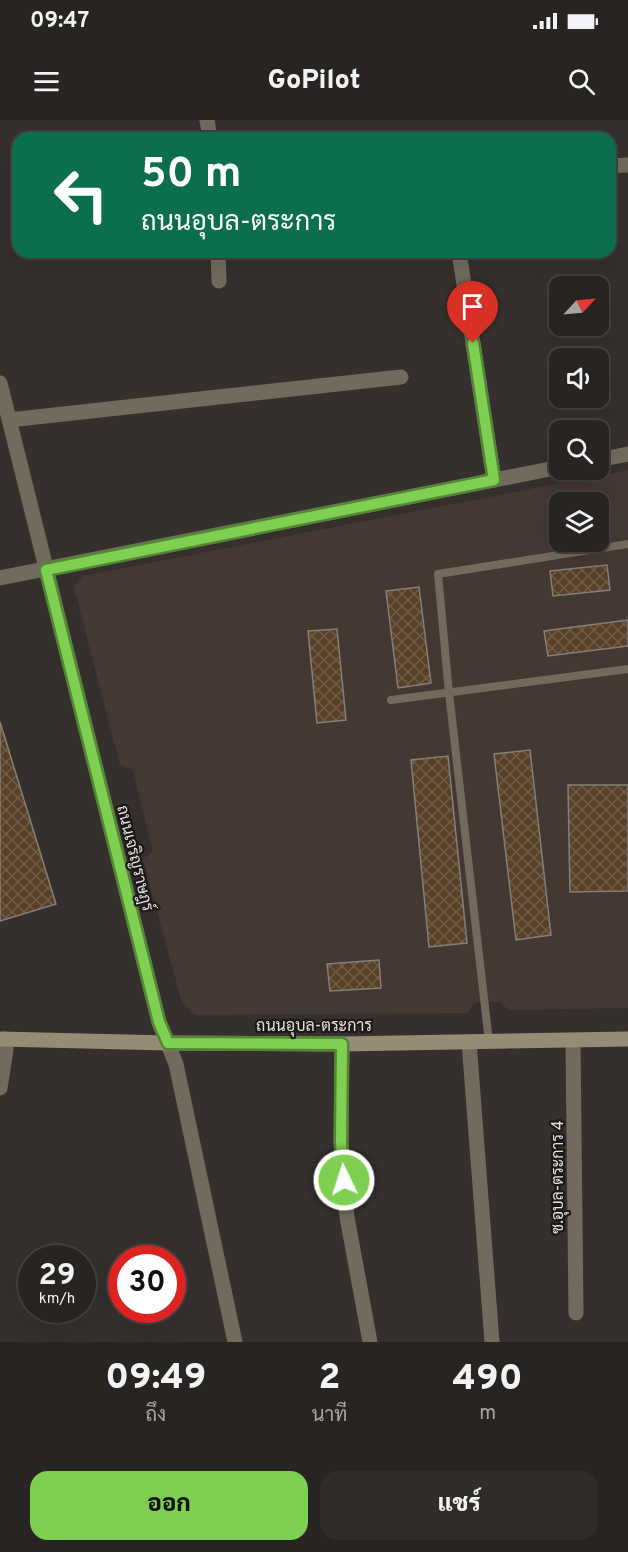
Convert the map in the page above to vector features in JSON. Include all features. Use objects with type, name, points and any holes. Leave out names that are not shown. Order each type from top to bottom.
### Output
[{"type":"main road","name":"ถนนอุบล-ตระการ","points":[[3,1039],[342,1044],[628,1039]]},
{"type":"street","points":[[218,258],[219,281]]},
{"type":"street","points":[[460,258],[494,480]]},
{"type":"street","points":[[9,420],[401,378]]},
{"type":"street","name":"ถนนเจริญราษฎร์","points":[[0,383],[159,1022],[176,1064],[235,1342]]},
{"type":"street","points":[[609,458],[628,454]]},
{"type":"street","points":[[0,578],[549,469]]},
{"type":"street","points":[[0,1088],[6,1050],[3,1039]]},
{"type":"street","name":"ซ.อุบล-ตระการ 4","points":[[573,1041],[576,1313]]},
{"type":"street","points":[[469,1042],[492,1342]]},
{"type":"street","points":[[342,1044],[341,1142],[347,1217],[370,1342]]},
{"type":"lane","points":[[489,1041],[449,693],[438,574],[628,544]]},
{"type":"lane","points":[[391,700],[628,669]]},
{"type":"shaded area","points":[[628,470],[628,1008],[508,1010],[501,1002],[485,1002],[474,1003],[468,1013],[195,1015],[182,1003],[143,859],[153,851],[133,770],[120,765],[74,587],[83,576],[577,480],[609,480],[609,474]]},
{"type":"building","points":[[607,565],[610,590],[553,596],[550,571]]},
{"type":"building","points":[[419,587],[431,683],[398,688],[386,591]]},
{"type":"building","points":[[628,620],[628,646],[548,656],[544,631]]},
{"type":"building","points":[[337,629],[346,720],[317,723],[308,631]]},
{"type":"building","points":[[0,722],[56,904],[0,921]]},
{"type":"building","points":[[530,750],[551,935],[516,940],[494,754]]},
{"type":"building","points":[[448,756],[467,943],[429,947],[411,760]]},
{"type":"building","points":[[568,785],[628,785],[628,891],[570,892]]},
{"type":"building","points":[[379,960],[381,988],[330,991],[327,964]]},
{"type":"route","points":[[344,1180],[341,1142],[342,1044],[168,1043],[159,1022],[46,570],[494,480],[473,343]]}]
